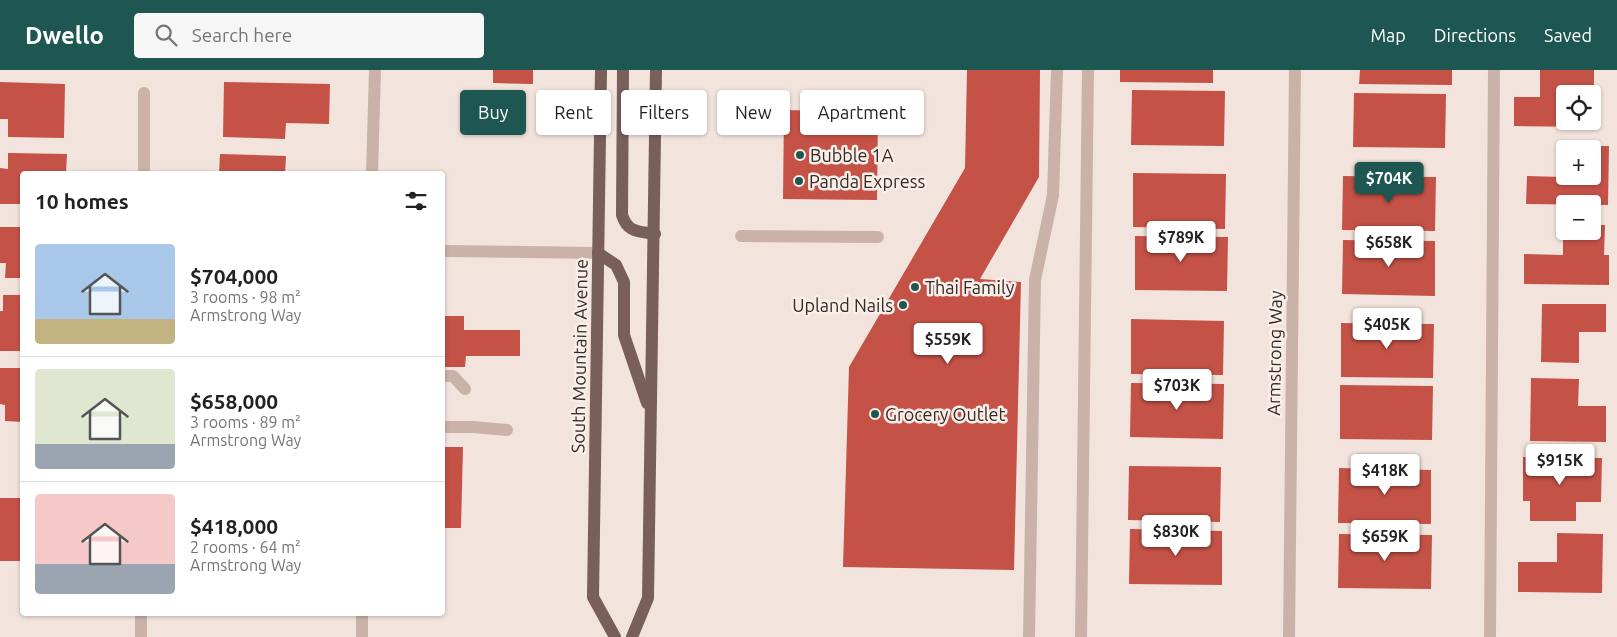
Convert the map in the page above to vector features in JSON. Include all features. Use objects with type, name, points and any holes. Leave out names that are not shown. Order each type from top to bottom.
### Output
[{"type":"main road","name":"South Mountain Avenue","points":[[601,70],[593,597],[615,637]]},
{"type":"main road","points":[[623,70],[622,216],[624,223],[632,230],[655,234]]},
{"type":"main road","points":[[632,637],[648,598],[656,70]]},
{"type":"main road","points":[[598,253],[616,265],[624,282],[624,336],[650,413]]},
{"type":"street","points":[[372,171],[375,70]]},
{"type":"street","points":[[1029,637],[1035,280],[1053,195],[1057,70]]},
{"type":"street","points":[[1081,637],[1088,70]]},
{"type":"street","name":"Armstrong Way","points":[[1289,637],[1295,70]]},
{"type":"street","points":[[1490,637],[1494,70]]},
{"type":"street","points":[[144,93],[144,171]]},
{"type":"street","points":[[741,236],[878,237]]},
{"type":"street","points":[[445,251],[598,253]]},
{"type":"street","points":[[445,376],[453,376],[465,388]]},
{"type":"street","points":[[445,426],[507,430]]},
{"type":"street","points":[[141,616],[141,637]]},
{"type":"street","points":[[362,616],[362,637]]},
{"type":"building","points":[[493,70],[533,70],[533,84],[493,83]]},
{"type":"building","points":[[967,70],[1040,70],[1039,177],[980,279],[1021,282],[1014,570],[843,567],[849,367],[965,168]]},
{"type":"building","points":[[1120,70],[1213,70],[1213,83],[1120,82]]},
{"type":"building","points":[[1360,70],[1452,70],[1452,85],[1359,84]]},
{"type":"building","points":[[1540,70],[1594,70],[1594,85],[1556,85],[1556,127],[1514,126],[1514,97],[1540,97]]},
{"type":"building","points":[[0,82],[65,84],[64,138],[8,137],[8,119],[0,119]]},
{"type":"building","points":[[224,82],[330,84],[329,124],[286,123],[285,139],[223,137]]},
{"type":"building","points":[[1132,90],[1225,91],[1224,146],[1131,145]]},
{"type":"building","points":[[1354,93],[1446,94],[1445,148],[1353,147]]},
{"type":"building","points":[[790,110],[800,110],[800,135],[878,135],[877,200],[783,199],[784,135],[790,135]]},
{"type":"building","points":[[1601,146],[1609,146],[1608,205],[1601,205],[1601,195],[1556,195],[1556,204],[1526,204],[1527,176],[1556,177],[1556,185],[1601,185]]},
{"type":"building","points":[[8,153],[67,154],[66,171],[20,171],[20,204],[0,204],[0,168],[8,169]]},
{"type":"building","points":[[220,154],[286,156],[285,171],[219,171]]},
{"type":"building","points":[[1133,173],[1226,174],[1225,229],[1133,227]]},
{"type":"building","points":[[1343,176],[1436,177],[1435,231],[1342,230]]},
{"type":"building","points":[[1601,225],[1605,225],[1604,255],[1609,255],[1609,285],[1524,284],[1524,254],[1563,255],[1563,240],[1601,240]]},
{"type":"building","points":[[0,227],[20,227],[20,278],[5,278],[6,263],[0,263]]},
{"type":"building","points":[[1135,236],[1228,237],[1227,291],[1135,290]]},
{"type":"building","points":[[1343,240],[1435,241],[1435,296],[1342,294]]},
{"type":"building","points":[[3,295],[20,295],[20,351],[0,351],[0,311],[3,311]]},
{"type":"building","points":[[1542,304],[1606,304],[1606,332],[1579,332],[1579,363],[1541,362]]},
{"type":"building","points":[[445,316],[464,316],[464,330],[520,330],[520,356],[466,356],[465,367],[445,367]]},
{"type":"building","points":[[1131,319],[1224,321],[1223,375],[1131,374]]},
{"type":"building","points":[[1341,323],[1434,324],[1433,378],[1341,377]]},
{"type":"building","points":[[0,368],[20,368],[20,422],[5,421],[5,405],[0,404]]},
{"type":"building","points":[[1531,378],[1579,379],[1578,406],[1606,406],[1606,442],[1530,441]]},
{"type":"building","points":[[1131,383],[1224,384],[1223,439],[1130,437]]},
{"type":"building","points":[[1340,385],[1433,386],[1432,440],[1340,439]]},
{"type":"building","points":[[445,447],[463,447],[461,528],[445,528]]},
{"type":"building","points":[[1523,457],[1602,458],[1601,502],[1576,502],[1576,521],[1530,521],[1530,501],[1523,501]]},
{"type":"building","points":[[1129,466],[1221,467],[1220,522],[1128,520]]},
{"type":"building","points":[[1339,468],[1431,470],[1431,524],[1338,523]]},
{"type":"building","points":[[0,498],[20,498],[20,561],[0,561]]},
{"type":"building","points":[[1130,529],[1222,531],[1222,585],[1129,584]]},
{"type":"building","points":[[1557,533],[1603,534],[1602,593],[1518,592],[1518,562],[1557,562]]},
{"type":"building","points":[[1339,534],[1432,535],[1431,589],[1338,588]]},
{"type":"place","name":"Bubble 1A","points":[[800,155]]},
{"type":"place","name":"Panda Express","points":[[799,181]]},
{"type":"place","name":"Thai Family","points":[[915,287]]},
{"type":"place","name":"Upland Nails","points":[[903,305]]},
{"type":"place","name":"Grocery Outlet","points":[[875,414]]}]
